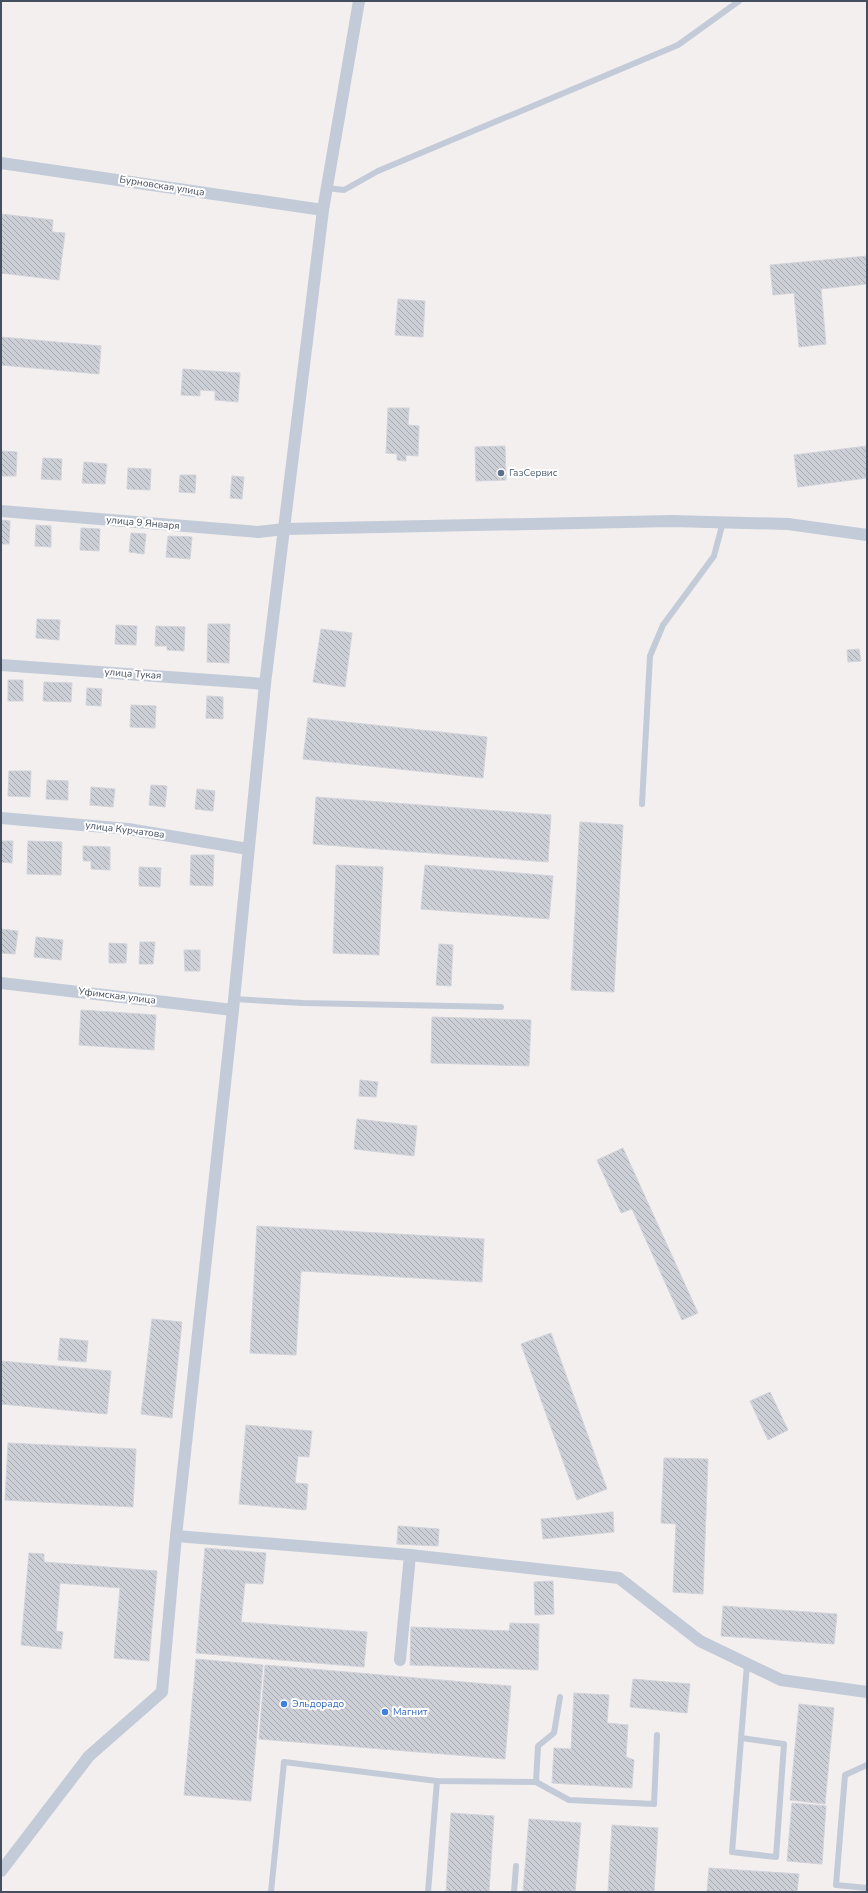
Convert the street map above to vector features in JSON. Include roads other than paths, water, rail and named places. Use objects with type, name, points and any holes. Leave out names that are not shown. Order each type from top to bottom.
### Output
[{"type":"street","points":[[1,1871],[88,1756],[162,1692],[176,1536],[234,1004],[265,684],[327,188],[359,1]]},
{"type":"street","name":"Бурновская улица","points":[[1,163],[324,210]]},
{"type":"street","name":"улица 9 Января","points":[[1,511],[258,532],[285,528],[672,521],[788,524],[867,535]]},
{"type":"street","name":"улица Тукая","points":[[1,665],[265,684]]},
{"type":"street","name":"улица Курчатова","points":[[1,818],[128,829],[248,849]]},
{"type":"street","name":"Уфимская улица","points":[[1,983],[234,1004]]},
{"type":"street","points":[[176,1536],[410,1555],[619,1578],[700,1641],[781,1680],[867,1692]]},
{"type":"street","points":[[400,1660],[410,1555]]},
{"type":"lane","points":[[327,188],[344,190],[378,171],[678,44],[739,1]]},
{"type":"lane","points":[[642,804],[650,656],[663,625],[714,556],[723,522]]},
{"type":"lane","points":[[234,1004],[303,1003],[501,1007]]},
{"type":"lane","points":[[741,1738],[784,1744],[776,1857],[732,1852],[747,1664]]},
{"type":"lane","points":[[536,1782],[538,1746],[554,1733],[560,1697]]},
{"type":"lane","points":[[271,1892],[284,1762],[437,1781],[536,1782],[568,1800],[654,1804],[657,1735]]},
{"type":"lane","points":[[867,1765],[845,1775],[836,1885],[867,1888]]},
{"type":"lane","points":[[428,1892],[437,1781]]},
{"type":"lane","points":[[514,1892],[516,1866]]},
{"type":"place","name":"ГазСервис","points":[[501,473]]},
{"type":"place","name":"Эльдорадо","points":[[284,1704]]},
{"type":"place","name":"Магнит","points":[[385,1712]]}]
